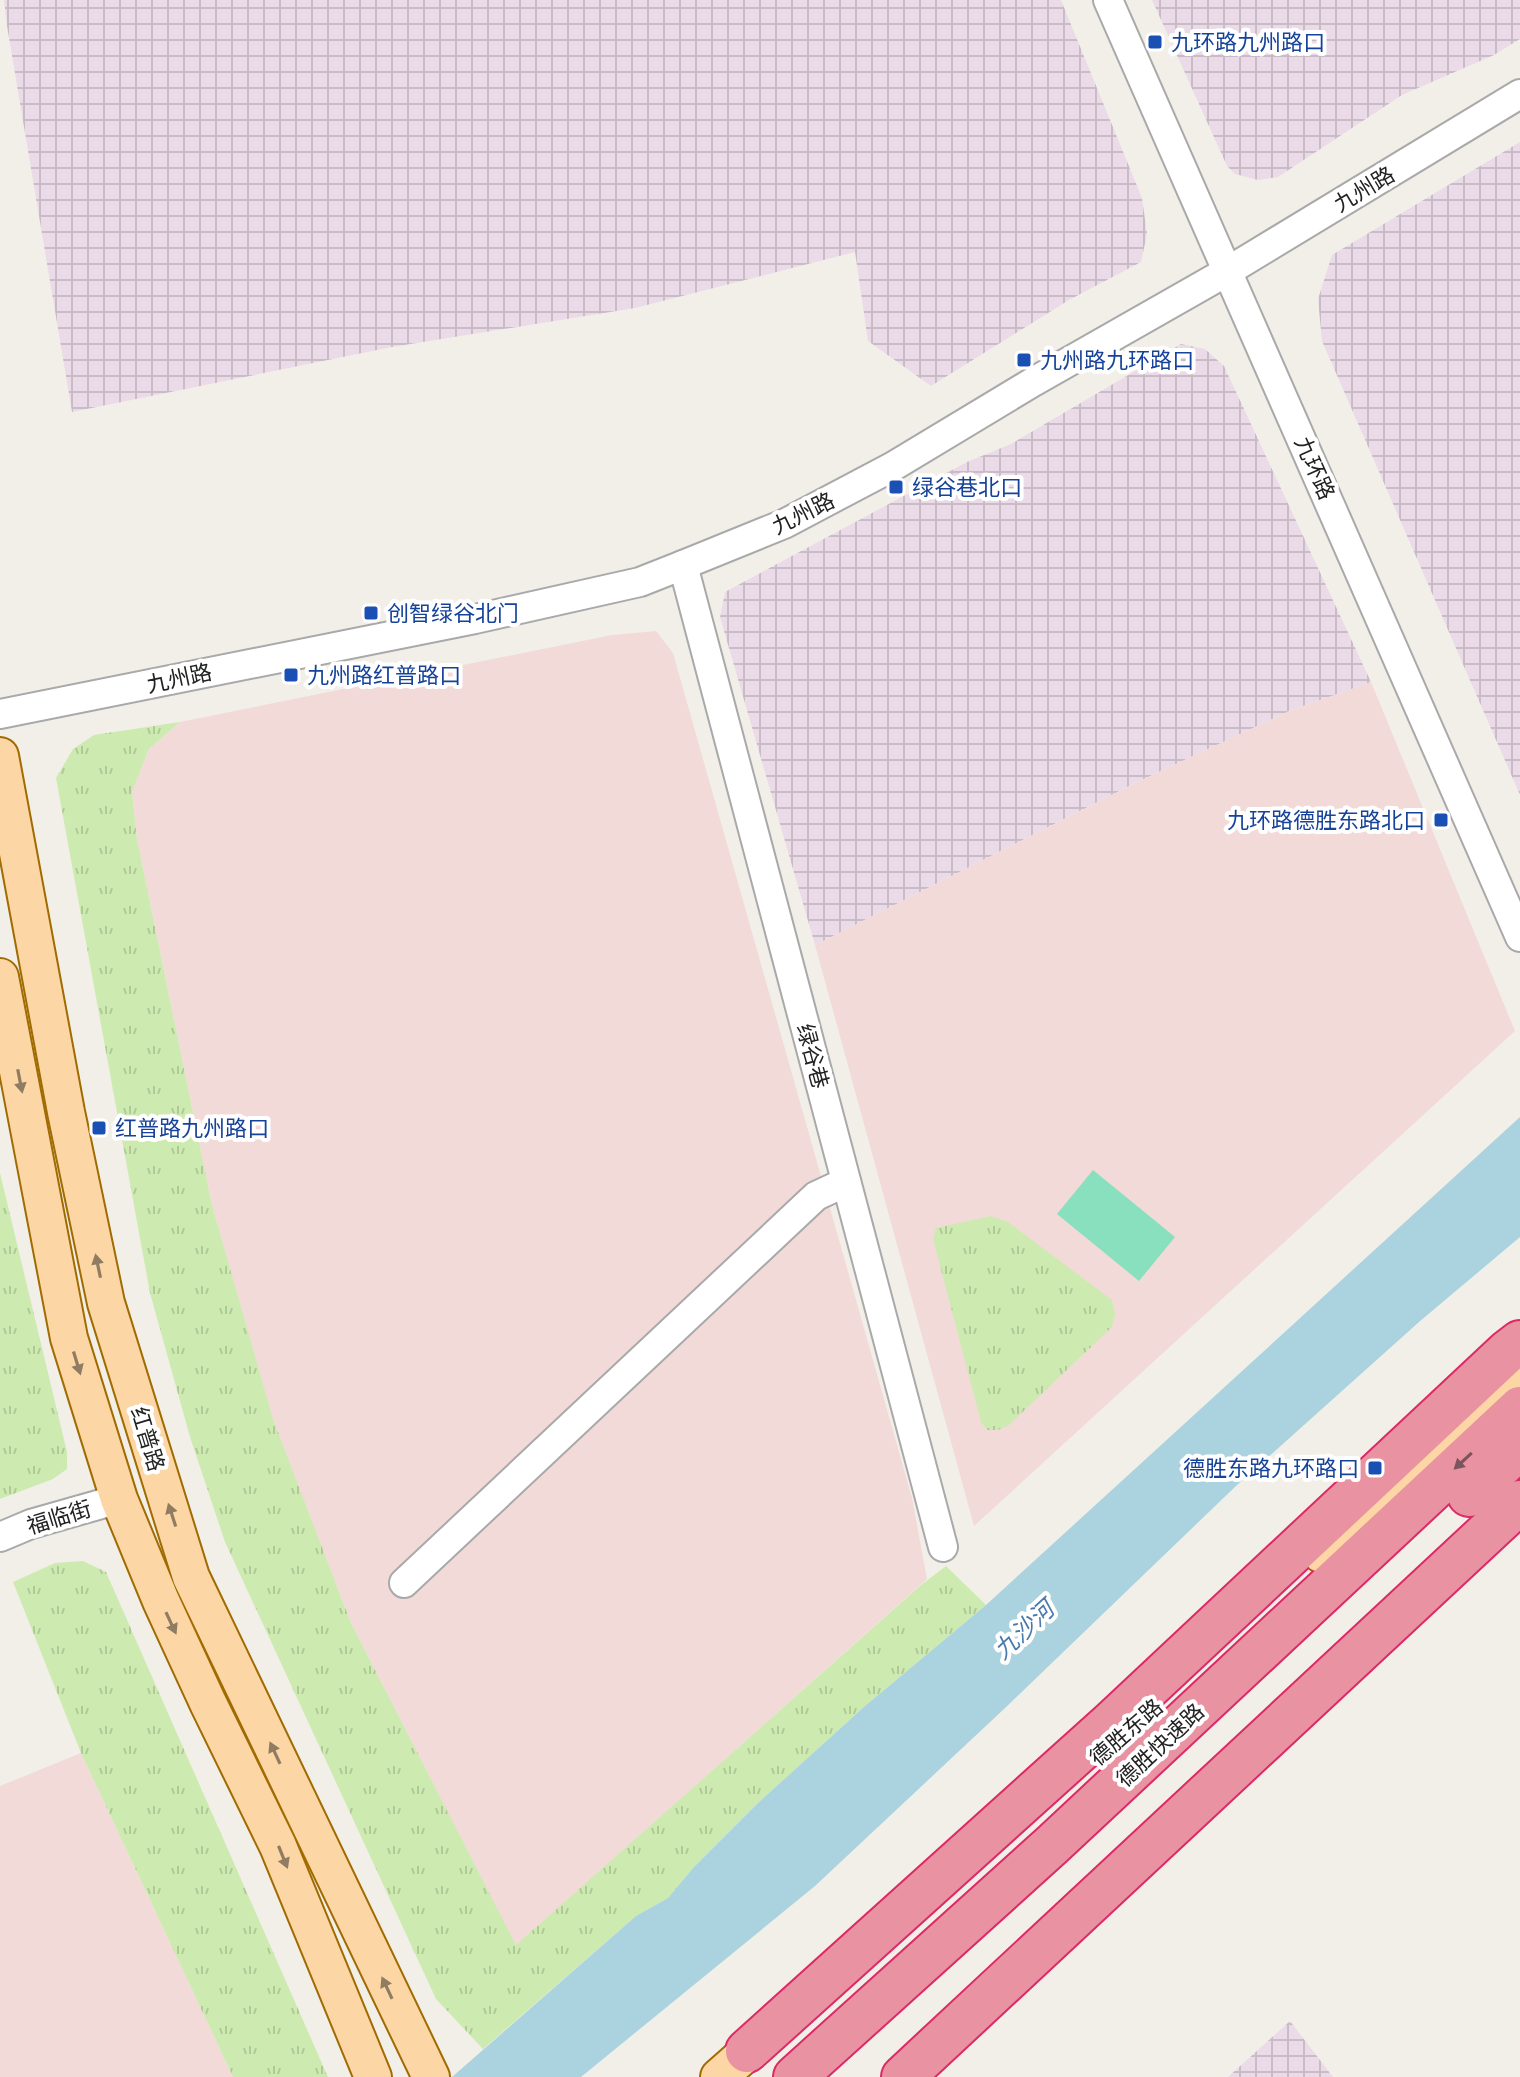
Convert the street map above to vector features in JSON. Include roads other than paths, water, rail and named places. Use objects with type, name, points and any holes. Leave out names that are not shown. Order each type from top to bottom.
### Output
[{"type":"highway","points":[[733,2064],[1112,1722],[1520,1342]]},
{"type":"highway","name":"德胜快速路","points":[[795,2077],[1052,1845],[1520,1408]]},
{"type":"highway","name":"德胜快速路","points":[[834,2077],[1520,1448]]},
{"type":"highway","points":[[903,2077],[1520,1502]]},
{"type":"main road","name":"红普路","points":[[0,756],[66,1112],[106,1303],[191,1577],[426,2068]]},
{"type":"main road","name":"红普路","points":[[0,977],[69,1338],[119,1499],[167,1614],[278,1846],[373,2077]]},
{"type":"main road","name":"德胜东路","points":[[733,2064],[1134,1726],[1520,1371]]},
{"type":"main road","points":[[880,2077],[1520,1484]]},
{"type":"street","name":"九环路","points":[[1108,0],[1520,937]]},
{"type":"street","name":"九州路","points":[[0,714],[475,619],[640,582],[784,524],[892,467],[1228,271],[1520,94]]},
{"type":"street","name":"绿谷巷","points":[[683,565],[943,1547]]},
{"type":"street","points":[[404,1583],[816,1196],[846,1182]]},
{"type":"street","name":"福临街","points":[[0,1537],[31,1524],[119,1499]]},
{"type":"water","name":"九沙河","points":[[1520,1117],[1520,1237],[1419,1322],[1237,1485],[815,1886],[581,2077],[452,2077],[636,1916],[668,1898],[693,1868],[759,1802],[865,1706],[986,1605]]},
{"type":"place","name":"九环路九州路口","points":[[1155,42]]},
{"type":"place","name":"九州路九环路口","points":[[1024,360]]},
{"type":"place","name":"绿谷巷北口","points":[[896,487]]},
{"type":"place","name":"创智绿谷北门","points":[[371,613]]},
{"type":"place","name":"九州路红普路口","points":[[291,675]]},
{"type":"place","name":"九环路德胜东路北口","points":[[1441,820]]},
{"type":"place","name":"红普路九州路口","points":[[99,1128]]},
{"type":"place","name":"德胜东路九环路口","points":[[1375,1468]]}]
